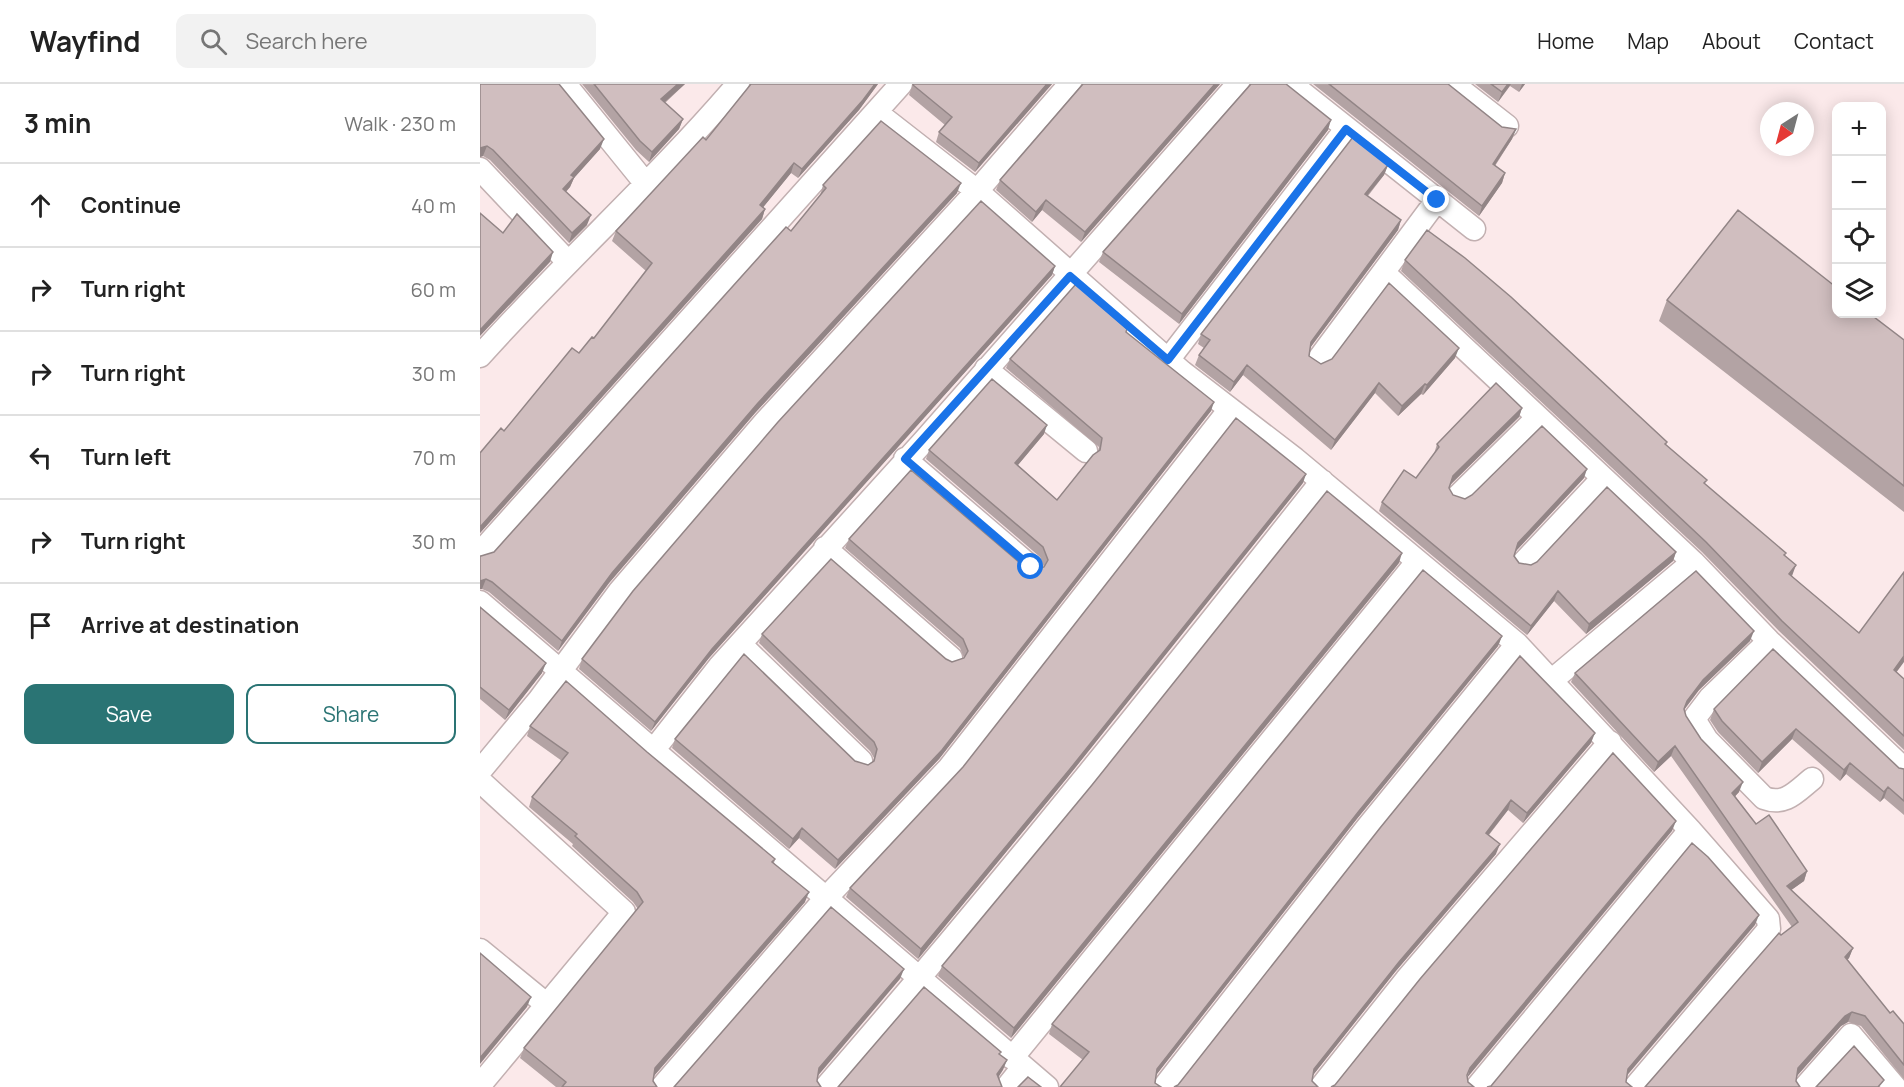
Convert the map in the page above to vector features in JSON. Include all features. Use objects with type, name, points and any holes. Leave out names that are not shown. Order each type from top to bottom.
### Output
[{"type":"street","points":[[565,84],[646,184]]},
{"type":"street","points":[[480,553],[901,84]]},
{"type":"street","points":[[480,771],[561,670],[619,591],[765,422],[976,191],[1070,84]]},
{"type":"street","points":[[652,752],[740,644],[1070,276],[1238,84]]},
{"type":"street","points":[[1291,84],[1473,229]]},
{"type":"street","points":[[1453,84],[1507,126]]},
{"type":"street","points":[[480,356],[567,261],[599,234],[646,184],[728,88]]},
{"type":"street","points":[[876,113],[976,191],[1168,360],[1322,481],[1517,644],[1610,742],[1768,919],[1769,929],[1635,1087]]},
{"type":"street","points":[[1168,360],[1346,129]]},
{"type":"street","points":[[481,173],[567,261]]},
{"type":"street","points":[[1318,360],[1437,200]]},
{"type":"street","points":[[1384,273],[1692,562],[1769,641],[1904,769]]},
{"type":"street","points":[[986,369],[1086,451]]},
{"type":"street","points":[[662,1087],[826,898],[949,768],[1230,409]]},
{"type":"street","points":[[1459,495],[1537,418]]},
{"type":"street","points":[[905,459],[1031,567]]},
{"type":"street","points":[[1524,562],[1602,479]]},
{"type":"street","points":[[826,1087],[920,979],[1125,732],[1322,481]]},
{"type":"street","points":[[825,548],[951,658]]},
{"type":"street","points":[[1007,1087],[1017,1063],[1417,562]]},
{"type":"street","points":[[1551,681],[1692,562]]},
{"type":"street","points":[[480,602],[561,670],[652,752],[1047,1087]]},
{"type":"street","points":[[1769,641],[1710,698],[1694,719],[1707,740],[1764,798],[1786,801],[1812,779]]},
{"type":"street","points":[[740,644],[861,761]]},
{"type":"street","points":[[1164,1087],[1352,847],[1517,644]]},
{"type":"street","points":[[1321,1087],[1406,980],[1610,742]]},
{"type":"street","points":[[480,781],[624,912],[480,1085]]},
{"type":"street","points":[[1477,1087],[1690,830]]},
{"type":"street","points":[[480,950],[546,1004]]},
{"type":"street","points":[[1805,1087],[1851,1035],[1894,1087]]},
{"type":"building","points":[[480,84],[559,84],[604,139],[571,175],[574,177],[563,189],[591,215],[572,233],[493,150],[487,146],[480,148]]},
{"type":"building","points":[[594,84],[678,84],[661,99],[683,119],[652,152],[640,141]]},
{"type":"building","points":[[751,84],[875,84],[802,169],[794,163],[760,205],[765,209],[480,527],[480,453],[501,428],[504,431],[572,348],[579,353],[592,337],[594,338],[652,263],[616,231],[703,137],[706,140]]},
{"type":"building","points":[[913,84],[1047,84],[979,163],[939,132],[952,117]]},
{"type":"building","points":[[1083,84],[1215,84],[1085,232],[1046,200],[1036,212],[1000,180]]},
{"type":"building","points":[[1251,84],[1286,84],[1331,120],[1182,314],[1103,252]]},
{"type":"building","points":[[1329,84],[1448,84],[1502,127],[1516,129],[1493,164],[1505,173],[1482,206]]},
{"type":"building","points":[[1491,84],[1508,84],[1502,92]]},
{"type":"building","points":[[881,121],[961,183],[758,403],[612,573],[562,641],[492,582],[486,579],[480,581],[480,556],[494,552],[786,227],[791,231],[826,188],[823,185]]},
{"type":"building","points":[[1353,137],[1388,165],[1365,194],[1401,220],[1311,342],[1309,356],[1321,364],[1332,359],[1389,283],[1459,348],[1427,385],[1425,384],[1402,406],[1379,383],[1335,440],[1247,365],[1234,382],[1199,355],[1210,340],[1201,334]]},
{"type":"building","points":[[981,201],[1055,266],[712,649],[655,722],[582,659],[633,591],[778,422]]},
{"type":"building","points":[[1738,210],[1832,284],[1832,318],[1875,318],[1904,340],[1904,486],[1667,300]]},
{"type":"building","points":[[480,213],[503,233],[517,214],[553,252],[480,330]]},
{"type":"building","points":[[1427,230],[1465,258],[1511,297],[1667,442],[1665,444],[1707,480],[1704,483],[1786,553],[1784,555],[1796,565],[1789,574],[1859,633],[1904,572],[1904,656],[1894,670],[1904,679],[1904,736],[1782,621],[1706,542],[1405,260]]},
{"type":"building","points":[[1076,284],[1127,329],[1126,332],[1214,402],[942,750],[838,860],[802,828],[793,839],[675,739],[744,654],[855,761],[868,765],[874,761],[877,749],[874,742],[762,634],[831,559],[946,659],[952,662],[964,658],[968,651],[963,639],[849,539],[911,470],[1026,568],[1032,571],[1044,567],[1048,560],[1043,547],[929,450],[992,379],[1047,425],[1015,463],[1057,500],[1093,455],[1100,450],[1102,438],[1010,359]]},
{"type":"building","points":[[1496,383],[1522,408],[1453,476],[1449,488],[1453,495],[1465,499],[1472,495],[1542,426],[1587,469],[1518,543],[1514,556],[1519,563],[1531,565],[1537,562],[1607,487],[1676,552],[1589,624],[1558,591],[1531,626],[1382,502],[1404,470],[1416,478],[1439,447],[1437,444]]},
{"type":"building","points":[[1236,418],[1306,474],[1070,769],[921,949],[850,888],[963,767]]},
{"type":"building","points":[[1327,491],[1402,553],[1014,1028],[942,966],[1092,785]]},
{"type":"building","points":[[1423,570],[1502,636],[1359,811],[1157,1069],[1155,1083],[1161,1087],[1060,1087],[1089,1052],[1052,1024]]},
{"type":"building","points":[[1696,571],[1754,631],[1703,680],[1687,701],[1684,709],[1686,716],[1701,739],[1743,782],[1732,793],[1756,824],[1769,815],[1807,871],[1787,886],[1853,948],[1845,957],[1890,1013],[1893,1011],[1904,1024],[1904,1065],[1865,1016],[1852,1012],[1845,1016],[1798,1068],[1796,1081],[1800,1087],[1645,1087],[1779,933],[1781,935],[1798,922],[1675,746],[1658,762],[1575,673]]},
{"type":"building","points":[[480,607],[546,663],[509,710],[480,687]]},
{"type":"building","points":[[1773,649],[1899,768],[1904,769],[1904,801],[1888,787],[1884,792],[1850,763],[1844,770],[1796,729],[1762,762],[1722,721],[1714,709]]},
{"type":"building","points":[[1520,656],[1595,733],[1527,813],[1511,800],[1486,833],[1500,844],[1399,962],[1314,1069],[1312,1081],[1318,1087],[1174,1087],[1178,1085],[1380,828]]},
{"type":"building","points":[[566,681],[775,859],[772,862],[809,892],[655,1068],[653,1081],[657,1087],[562,1087],[566,1082],[524,1048],[643,902],[637,892],[575,836],[577,834],[532,797],[568,753],[530,726]]},
{"type":"building","points":[[1613,753],[1676,821],[1470,1068],[1467,1075],[1468,1082],[1474,1087],[1331,1087],[1335,1085],[1420,979]]},
{"type":"building","points":[[1692,843],[1708,857],[1759,915],[1628,1069],[1626,1082],[1632,1087],[1487,1087],[1491,1086]]},
{"type":"building","points":[[831,907],[904,969],[819,1068],[817,1081],[821,1087],[674,1087]]},
{"type":"building","points":[[480,953],[531,997],[480,1058]]},
{"type":"building","points":[[924,987],[1001,1052],[999,1054],[1007,1060],[997,1074],[1002,1087],[838,1087]]},
{"type":"building","points":[[1854,1046],[1884,1080],[1878,1087],[1816,1087]]},
{"type":"building","points":[[1028,1077],[1041,1087],[1018,1087]]},
{"type":"route","points":[[1031,567],[905,459],[924,441],[1070,276],[1168,360],[1346,129],[1437,200]]}]
